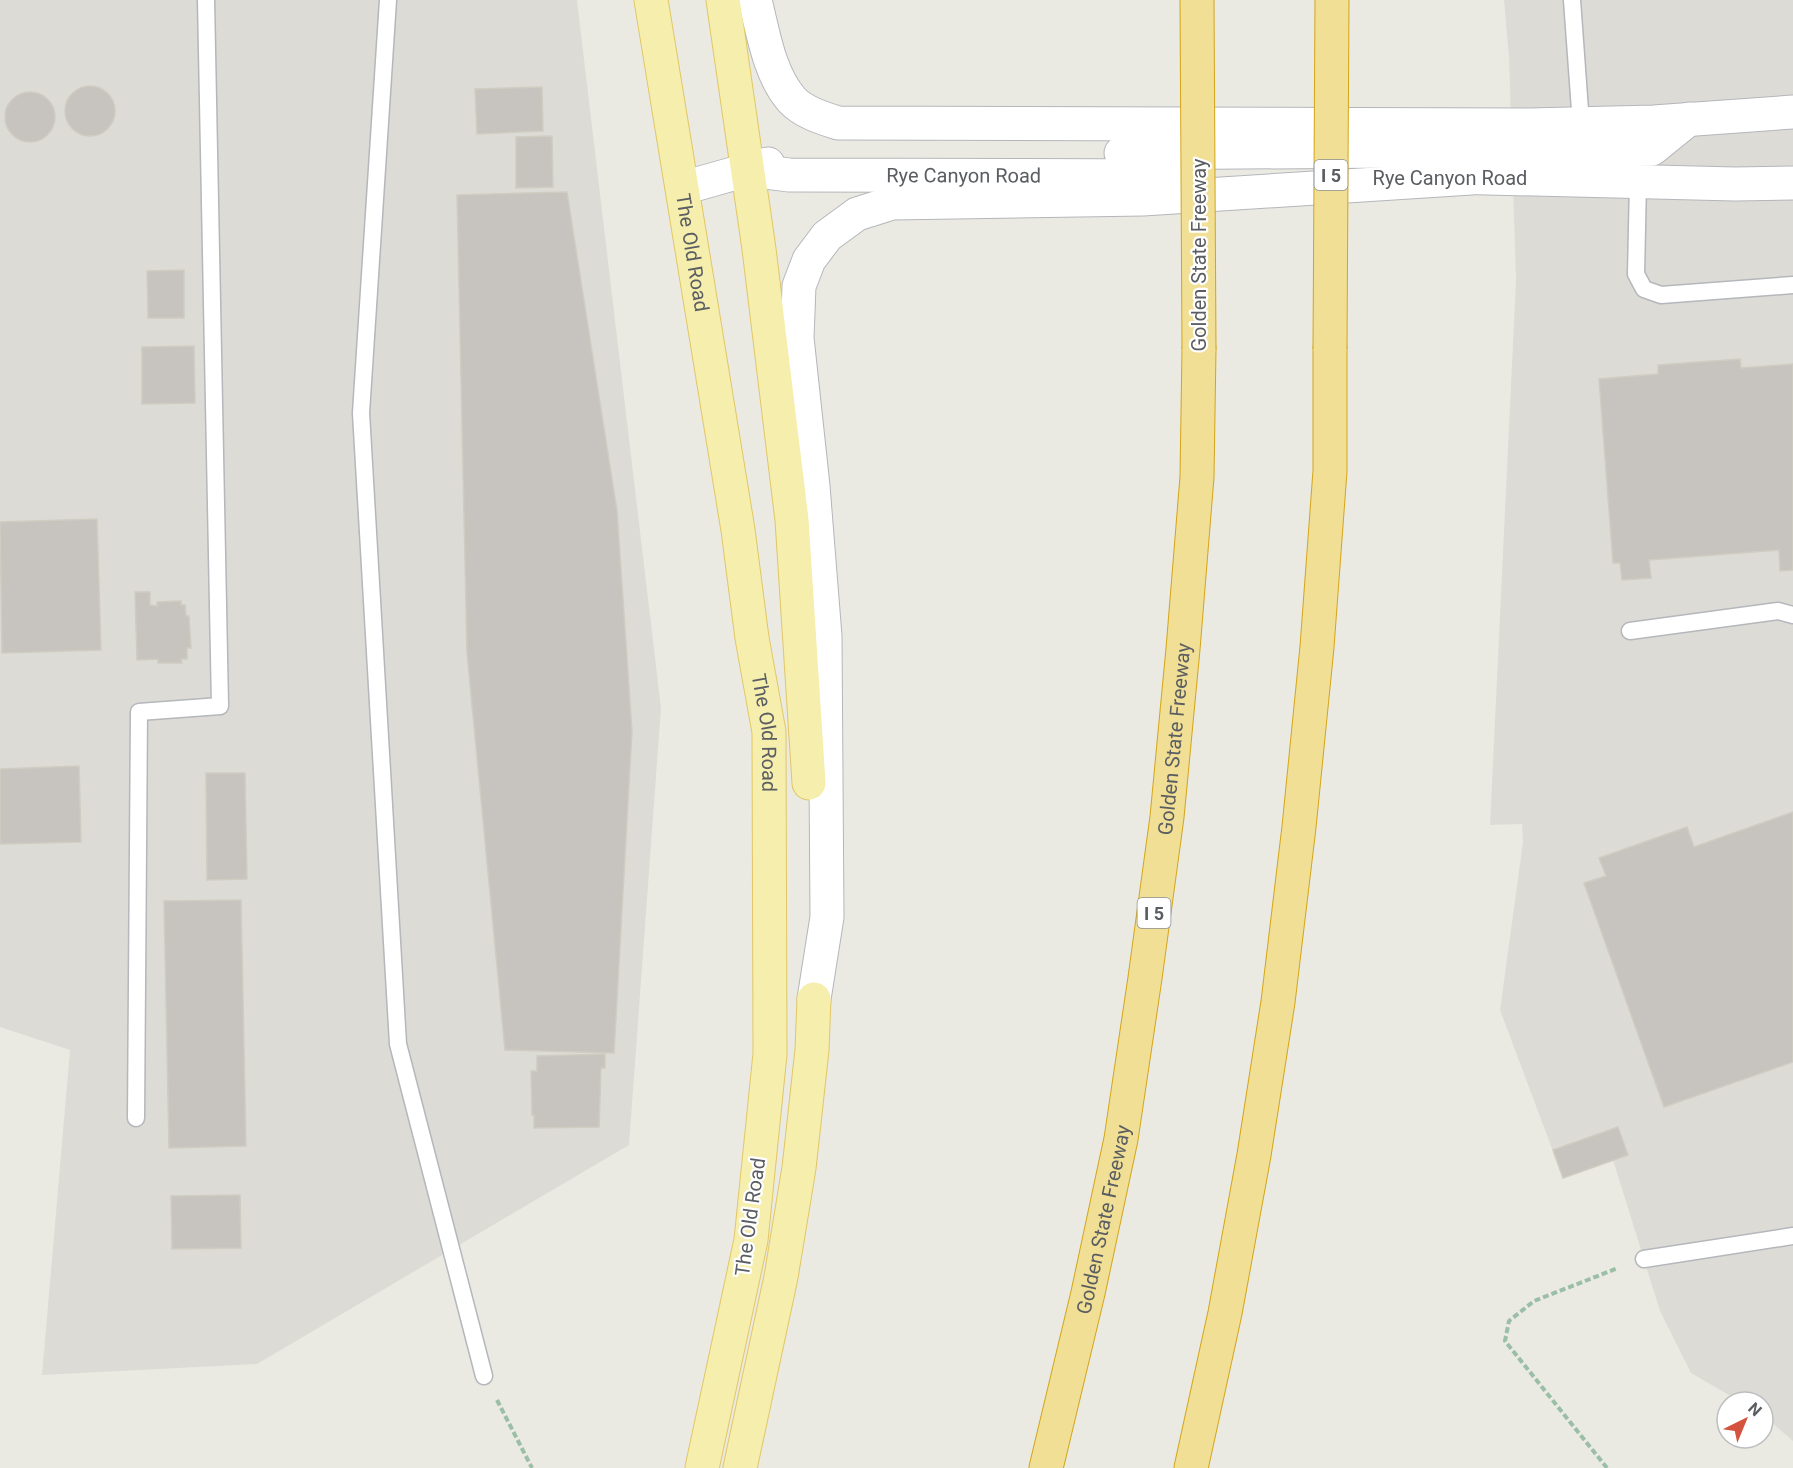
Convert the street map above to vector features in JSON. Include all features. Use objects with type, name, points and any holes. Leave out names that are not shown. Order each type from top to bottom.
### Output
[{"type":"highway","name":"Golden State Freeway","points":[[1046,1468],[1088,1293],[1121,1139],[1167,817],[1197,477],[1199,349],[1197,0]]},
{"type":"highway","name":"I 5","points":[[1191,1468],[1225,1313],[1254,1155],[1278,1002],[1317,647],[1330,471],[1332,0]]},
{"type":"main road","name":"The Old Road","points":[[651,0],[738,530],[752,638],[769,732],[769,1065],[751,1240],[702,1468]]},
{"type":"main road","name":"The Old Road","points":[[723,0],[762,271],[792,520],[809,783],[814,999],[812,1050],[797,1179],[781,1277],[740,1468]]},
{"type":"main road","points":[[755,0],[771,65],[792,100],[816,116],[838,123],[1581,124],[1793,112]]},
{"type":"main road","name":"Rye Canyon Road","points":[[683,188],[795,156],[1652,149],[1689,119]]},
{"type":"main road","name":"Rye Canyon Road","points":[[748,170],[789,175],[1471,177],[1735,184],[1793,183]]},
{"type":"main road","points":[[814,999],[827,917],[825,636],[813,486],[797,338],[800,285],[809,260],[827,236],[857,214],[892,203],[1143,199],[1471,177]]},
{"type":"lane","points":[[136,1118],[139,712],[220,706],[206,0]]},
{"type":"lane","points":[[388,0],[361,413],[398,1044],[484,1376]]},
{"type":"lane","points":[[1572,0],[1581,124]]},
{"type":"lane","points":[[1638,182],[1636,274],[1644,289],[1661,295],[1793,285]]},
{"type":"lane","points":[[1630,631],[1778,611],[1793,615]]},
{"type":"lane","points":[[1644,1259],[1793,1236]]},
{"type":"path","points":[[1607,1468],[1505,1341],[1509,1321],[1534,1301],[1589,1278],[1644,1259]]},
{"type":"path","points":[[484,1376],[532,1468]]},
{"type":"shaded area","points":[[0,0],[577,0],[661,708],[629,1145],[257,1364],[42,1375],[70,1050],[0,1027]]},
{"type":"shaded area","points":[[1504,0],[1793,0],[1793,1441],[1775,1425],[1775,1390],[1720,1390],[1691,1373],[1660,1311],[1613,1160],[1563,1178],[1500,1010],[1523,842],[1522,824],[1490,825],[1516,280],[1509,57]]},
{"type":"building","points":[[85,86],[95,86],[108,93],[115,106],[115,116],[108,129],[95,136],[85,136],[76,132],[69,125],[65,116],[65,106],[69,97],[76,90]]},
{"type":"building","points":[[542,87],[543,131],[477,134],[475,89]]},
{"type":"building","points":[[25,92],[35,92],[48,99],[55,112],[55,122],[48,135],[35,142],[25,142],[16,138],[9,131],[5,122],[5,112],[9,103],[16,96]]},
{"type":"building","points":[[552,136],[553,187],[516,188],[516,137]]},
{"type":"building","points":[[567,192],[617,511],[632,731],[614,1053],[505,1050],[467,653],[457,195]]},
{"type":"building","points":[[184,270],[184,318],[148,318],[147,271]]},
{"type":"building","points":[[194,346],[195,403],[142,404],[142,347]]},
{"type":"building","points":[[1740,359],[1741,368],[1793,364],[1793,570],[1780,571],[1779,550],[1649,560],[1651,578],[1622,580],[1620,563],[1613,563],[1599,379],[1658,374],[1658,365]]},
{"type":"building","points":[[97,519],[101,650],[2,653],[0,522]]},
{"type":"building","points":[[135,592],[150,592],[150,605],[157,606],[157,602],[181,601],[181,605],[185,605],[186,616],[189,616],[191,648],[187,648],[187,659],[181,659],[182,663],[158,663],[158,659],[137,660]]},
{"type":"building","points":[[79,766],[81,842],[0,844],[0,769]]},
{"type":"building","points":[[206,773],[245,773],[247,879],[207,880]]},
{"type":"building","points":[[1793,812],[1793,1062],[1664,1107],[1584,883],[1606,876],[1599,858],[1687,827],[1694,847]]},
{"type":"building","points":[[241,900],[246,1146],[169,1148],[164,901]]},
{"type":"building","points":[[605,1054],[605,1068],[601,1068],[599,1127],[534,1128],[531,1071],[537,1071],[537,1056]]},
{"type":"building","points":[[1618,1127],[1628,1155],[1563,1178],[1553,1150]]},
{"type":"building","points":[[240,1195],[241,1248],[172,1249],[171,1196]]}]
